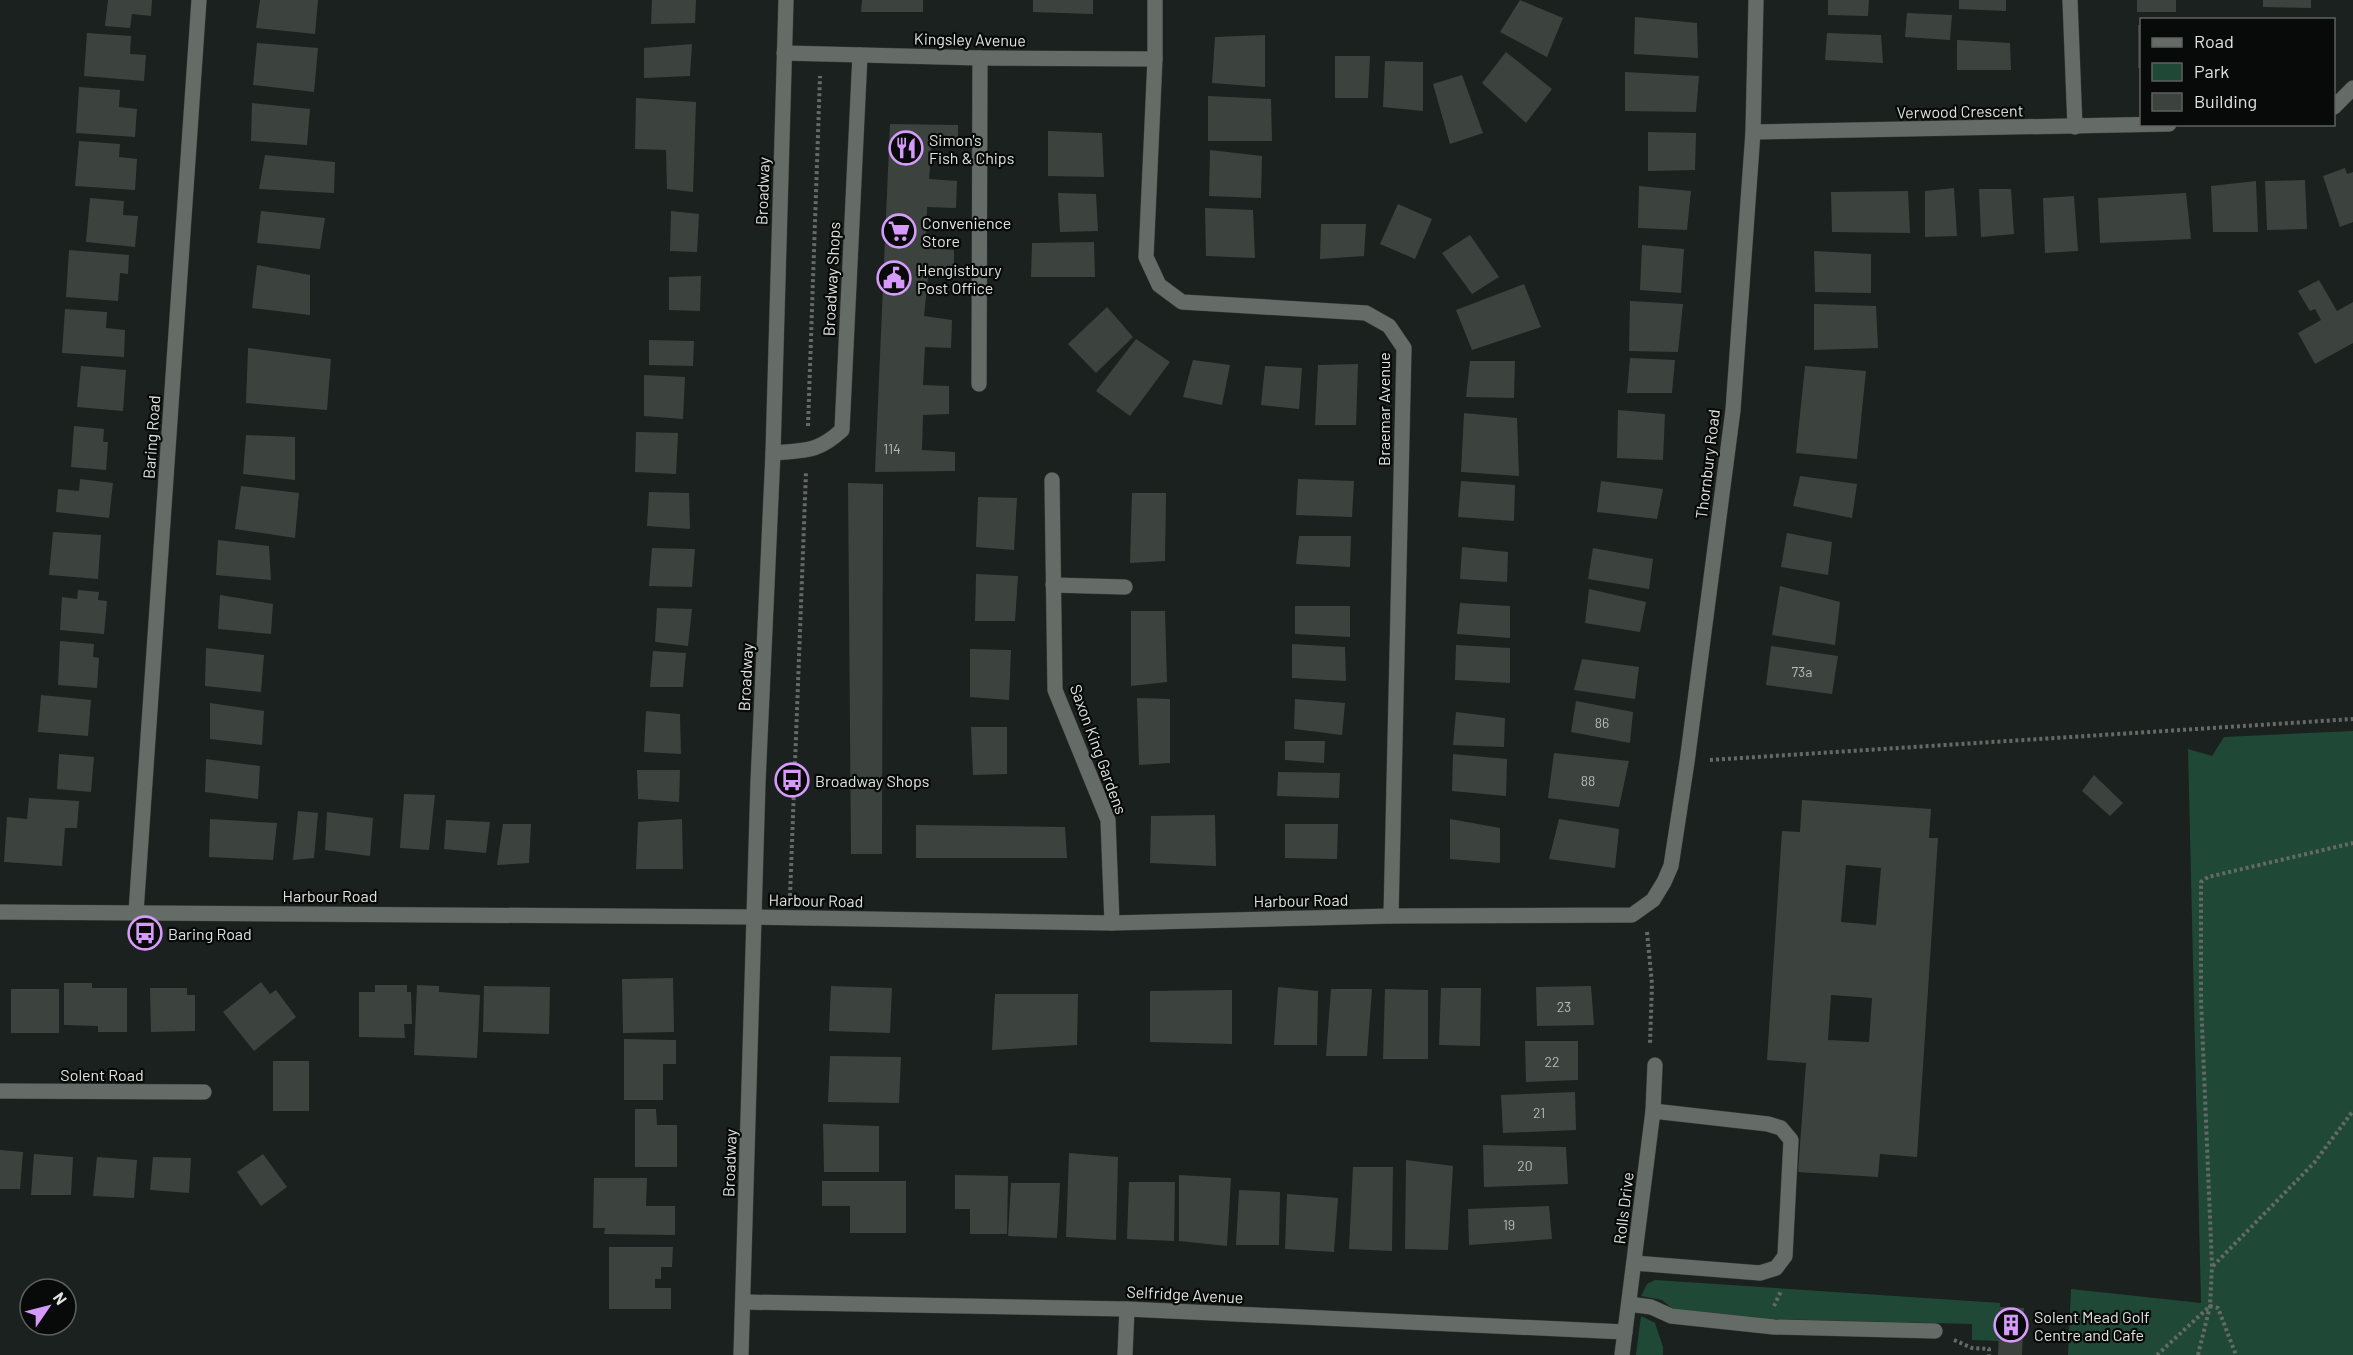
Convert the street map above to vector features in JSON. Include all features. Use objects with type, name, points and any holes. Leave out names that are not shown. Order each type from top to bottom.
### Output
[{"type":"street","name":"Baring Road","points":[[136,912],[199,0]]},
{"type":"street","name":"Broadway","points":[[741,1355],[758,783],[773,453],[786,0]]},
{"type":"street","name":"Braemar Avenue","points":[[1155,0],[1155,59],[1146,257],[1159,285],[1182,302],[1366,313],[1389,326],[1404,348],[1391,916]]},
{"type":"street","name":"Thornbury Road","points":[[1632,915],[1653,900],[1671,866],[1686,762],[1733,410],[1753,132],[1756,0]]},
{"type":"street","points":[[2070,0],[2075,127]]},
{"type":"street","name":"Kingsley Avenue","points":[[784,53],[980,58],[1155,59]]},
{"type":"street","name":"Broadway Shops","points":[[773,453],[807,450],[826,445],[842,430],[860,55]]},
{"type":"street","points":[[979,384],[980,58]]},
{"type":"street","points":[[2335,106],[2353,88]]},
{"type":"street","name":"Verwood Crescent","points":[[1753,132],[2140,125]]},
{"type":"street","name":"Saxon King Gardens","points":[[1052,480],[1055,690],[1108,820],[1112,922]]},
{"type":"street","points":[[1053,585],[1125,587]]},
{"type":"street","name":"Harbour Road","points":[[0,912],[1112,922],[1391,916],[1632,915]]},
{"type":"street","name":"Rolls Drive","points":[[1622,1355],[1653,1111],[1656,1065]]},
{"type":"street","name":"Solent Road","points":[[0,1091],[204,1092]]},
{"type":"street","points":[[1634,1263],[1760,1273],[1776,1268],[1785,1256],[1791,1140],[1781,1128],[1768,1124],[1653,1111]]},
{"type":"street","name":"Selfridge Avenue","points":[[743,1302],[1127,1309],[1625,1332]]},
{"type":"street","points":[[1629,1304],[1651,1307],[1671,1316],[1766,1326],[1935,1331]]},
{"type":"street","points":[[1125,1355],[1127,1309]]},
{"type":"path","points":[[789,918],[821,54]]},
{"type":"path","points":[[1686,762],[2353,719]]},
{"type":"path","points":[[2198,1355],[2210,1306],[2212,1266],[2201,1000],[2201,882],[2208,877],[2353,843]]},
{"type":"path","points":[[1632,915],[1648,933],[1652,984],[1649,1046],[1656,1065]]},
{"type":"path","points":[[2212,1266],[2314,1163],[2353,1111]]},
{"type":"path","points":[[1766,1326],[1782,1288],[1776,1268]]},
{"type":"path","points":[[2157,1355],[2210,1306]]},
{"type":"path","points":[[2210,1306],[2218,1308],[2236,1355]]},
{"type":"path","points":[[1935,1331],[1972,1348],[1989,1349],[1989,1355]]},
{"type":"green space","points":[[2353,731],[2353,1355],[2068,1355],[2071,1289],[2201,1303],[2188,749],[2212,756],[2224,737]]},
{"type":"green space","points":[[1655,1280],[2000,1303],[1999,1341],[1972,1340],[1972,1324],[1769,1319],[1674,1310],[1662,1300],[1641,1296],[1647,1284]]},
{"type":"green space","points":[[1641,1316],[1655,1323],[1663,1347],[1663,1355],[1636,1355]]},
{"type":"building","points":[[108,0],[152,0],[151,16],[132,14],[130,28],[105,26]]},
{"type":"building","points":[[260,0],[318,0],[315,34],[256,28]]},
{"type":"building","points":[[652,0],[696,0],[695,23],[651,24]]},
{"type":"building","points":[[862,0],[923,0],[923,12],[861,12]]},
{"type":"building","points":[[1033,0],[1093,0],[1093,14],[1033,12]]},
{"type":"building","points":[[1520,0],[1563,18],[1547,57],[1500,32]]},
{"type":"building","points":[[1828,0],[1869,0],[1868,16],[1828,15]]},
{"type":"building","points":[[1959,0],[2006,0],[2006,11],[1959,9]]},
{"type":"building","points":[[2137,0],[2176,0],[2176,12],[2137,12]]},
{"type":"building","points":[[2263,0],[2311,0],[2311,8],[2263,7]]},
{"type":"building","points":[[1907,13],[1952,15],[1950,40],[1905,37]]},
{"type":"building","points":[[1635,17],[1697,23],[1698,58],[1634,54]]},
{"type":"building","points":[[2138,25],[2140,25],[2140,68],[2138,68]]},
{"type":"building","points":[[87,33],[131,36],[130,54],[146,55],[144,81],[84,76]]},
{"type":"building","points":[[1827,33],[1881,35],[1883,63],[1825,60]]},
{"type":"building","points":[[1265,35],[1265,87],[1212,83],[1215,37]]},
{"type":"building","points":[[1957,40],[2010,43],[2011,70],[1957,70]]},
{"type":"building","points":[[257,43],[318,48],[314,92],[253,85]]},
{"type":"building","points":[[692,44],[690,76],[644,78],[644,48]]},
{"type":"building","points":[[1506,52],[1552,89],[1526,123],[1482,83]]},
{"type":"building","points":[[1335,56],[1370,56],[1368,98],[1335,98]]},
{"type":"building","points":[[1385,61],[1423,62],[1423,111],[1383,107]]},
{"type":"building","points":[[1625,72],[1699,76],[1696,112],[1625,111]]},
{"type":"building","points":[[1462,75],[1483,133],[1450,144],[1433,84]]},
{"type":"building","points":[[79,87],[120,90],[119,107],[137,109],[135,137],[76,133]]},
{"type":"building","points":[[1208,96],[1271,99],[1272,141],[1208,141]]},
{"type":"building","points":[[636,98],[696,102],[693,192],[667,189],[666,150],[635,149]]},
{"type":"building","points":[[252,103],[310,109],[307,145],[251,141]]},
{"type":"building","points":[[890,124],[958,125],[958,144],[932,142],[929,179],[957,181],[956,208],[927,207],[926,248],[954,250],[954,277],[928,277],[924,316],[952,320],[951,348],[925,347],[923,385],[949,386],[949,414],[923,415],[922,450],[955,452],[955,471],[875,472]]},
{"type":"building","points":[[1048,131],[1102,133],[1104,177],[1048,176]]},
{"type":"building","points":[[1648,132],[1696,133],[1695,170],[1648,171]]},
{"type":"building","points":[[79,141],[120,144],[119,157],[137,159],[135,190],[75,186]]},
{"type":"building","points":[[1210,150],[1262,156],[1261,198],[1209,196]]},
{"type":"building","points":[[265,155],[335,162],[334,193],[259,189]]},
{"type":"building","points":[[2345,168],[2347,174],[2353,172],[2353,222],[2340,227],[2323,176]]},
{"type":"building","points":[[2305,180],[2307,229],[2267,230],[2265,181]]},
{"type":"building","points":[[2256,181],[2258,232],[2213,232],[2211,186]]},
{"type":"building","points":[[1639,186],[1691,191],[1687,230],[1638,228]]},
{"type":"building","points":[[1954,188],[1957,236],[1925,237],[1925,191]]},
{"type":"building","points":[[1979,189],[2011,189],[2014,234],[1981,237]]},
{"type":"building","points":[[1908,191],[1910,233],[1832,232],[1831,192]]},
{"type":"building","points":[[1058,193],[1096,194],[1098,231],[1060,232]]},
{"type":"building","points":[[2186,193],[2191,239],[2100,243],[2098,198]]},
{"type":"building","points":[[2074,196],[2078,251],[2045,253],[2043,198]]},
{"type":"building","points":[[90,198],[124,201],[123,215],[138,216],[135,247],[86,242]]},
{"type":"building","points":[[1398,204],[1432,219],[1415,259],[1380,244]]},
{"type":"building","points":[[1205,208],[1253,210],[1255,258],[1206,256]]},
{"type":"building","points":[[261,211],[325,218],[320,249],[257,243]]},
{"type":"building","points":[[671,211],[699,214],[697,252],[670,251]]},
{"type":"building","points":[[1321,224],[1366,224],[1364,256],[1320,259]]},
{"type":"building","points":[[1470,235],[1499,277],[1472,294],[1442,253]]},
{"type":"building","points":[[1094,242],[1095,277],[1031,277],[1032,243]]},
{"type":"building","points":[[1642,245],[1684,249],[1681,293],[1640,290]]},
{"type":"building","points":[[69,250],[129,255],[128,274],[120,273],[118,301],[66,297]]},
{"type":"building","points":[[1814,251],[1871,254],[1871,293],[1815,292]]},
{"type":"building","points":[[257,265],[310,275],[310,315],[252,308]]},
{"type":"building","points":[[701,276],[700,311],[669,310],[669,277]]},
{"type":"building","points":[[2319,280],[2337,311],[2353,302],[2353,343],[2315,364],[2298,333],[2321,320],[2315,309],[2310,311],[2298,291]]},
{"type":"building","points":[[1524,284],[1541,327],[1472,350],[1456,310]]},
{"type":"building","points":[[1630,301],[1683,304],[1678,352],[1629,351]]},
{"type":"building","points":[[1814,304],[1876,306],[1878,348],[1814,350]]},
{"type":"building","points":[[1107,307],[1133,337],[1096,373],[1068,344]]},
{"type":"building","points":[[65,309],[107,312],[106,328],[125,330],[124,357],[62,353]]},
{"type":"building","points":[[1136,339],[1170,362],[1130,416],[1096,391]]},
{"type":"building","points":[[649,340],[694,341],[693,366],[649,365]]},
{"type":"building","points":[[248,348],[331,359],[327,410],[246,403]]},
{"type":"building","points":[[1630,358],[1675,360],[1672,393],[1627,393]]},
{"type":"building","points":[[1193,360],[1230,365],[1222,405],[1183,397]]},
{"type":"building","points":[[1470,361],[1515,361],[1514,398],[1466,397]]},
{"type":"building","points":[[1358,364],[1356,425],[1315,425],[1318,365]]},
{"type":"building","points":[[81,366],[126,370],[123,411],[77,407]]},
{"type":"building","points":[[1265,366],[1302,368],[1299,409],[1261,405]]},
{"type":"building","points":[[1805,366],[1866,371],[1857,459],[1796,453]]},
{"type":"building","points":[[644,375],[685,377],[683,419],[644,416]]},
{"type":"building","points":[[1618,410],[1665,414],[1663,460],[1617,458]]},
{"type":"building","points":[[1464,413],[1517,418],[1519,476],[1461,472]]},
{"type":"building","points":[[74,426],[104,429],[103,442],[108,442],[106,470],[71,467]]},
{"type":"building","points":[[636,432],[678,433],[676,474],[635,472]]},
{"type":"building","points":[[246,435],[295,437],[295,480],[243,474]]},
{"type":"building","points":[[1800,476],[1857,484],[1852,518],[1793,506]]},
{"type":"building","points":[[80,479],[113,483],[109,518],[56,512],[58,489],[79,491]]},
{"type":"building","points":[[1298,479],[1354,481],[1352,517],[1296,515]]},
{"type":"building","points":[[1461,481],[1515,485],[1514,521],[1458,517]]},
{"type":"building","points":[[1601,481],[1663,489],[1657,519],[1597,512]]},
{"type":"building","points":[[848,483],[883,484],[882,854],[851,854]]},
{"type":"building","points":[[241,486],[299,493],[295,538],[235,529]]},
{"type":"building","points":[[649,492],[689,493],[690,529],[647,526]]},
{"type":"building","points":[[1132,493],[1166,493],[1165,561],[1130,563]]},
{"type":"building","points":[[978,497],[1017,498],[1014,550],[976,547]]},
{"type":"building","points":[[53,532],[101,535],[98,579],[49,575]]},
{"type":"building","points":[[1787,533],[1832,542],[1828,575],[1781,567]]},
{"type":"building","points":[[1299,536],[1351,536],[1350,567],[1296,564]]},
{"type":"building","points":[[218,540],[269,546],[271,580],[216,575]]},
{"type":"building","points":[[1462,547],[1508,552],[1507,582],[1460,579]]},
{"type":"building","points":[[652,548],[695,549],[692,587],[649,586]]},
{"type":"building","points":[[1593,548],[1653,559],[1649,589],[1588,579]]},
{"type":"building","points":[[976,574],[1018,576],[1015,621],[975,621]]},
{"type":"building","points":[[1780,586],[1840,602],[1835,645],[1772,635]]},
{"type":"building","points":[[1589,589],[1646,602],[1640,632],[1585,623]]},
{"type":"building","points":[[78,590],[99,592],[98,600],[107,601],[104,634],[60,630],[62,597],[77,599]]},
{"type":"building","points":[[220,595],[273,604],[271,634],[218,629]]},
{"type":"building","points":[[1460,603],[1510,606],[1510,638],[1457,634]]},
{"type":"building","points":[[1295,606],[1350,606],[1350,637],[1295,634]]},
{"type":"building","points":[[657,608],[692,609],[688,646],[655,642]]},
{"type":"building","points":[[1131,611],[1165,611],[1167,682],[1131,686]]},
{"type":"building","points":[[60,641],[94,644],[93,657],[99,658],[97,688],[58,685]]},
{"type":"building","points":[[1292,644],[1345,647],[1346,681],[1292,678]]},
{"type":"building","points":[[1456,645],[1510,648],[1510,683],[1455,680]]},
{"type":"building","points":[[1771,646],[1838,656],[1832,694],[1766,685]]},
{"type":"building","points":[[206,648],[264,655],[261,692],[205,686]]},
{"type":"building","points":[[970,649],[1011,650],[1009,700],[970,697]]},
{"type":"building","points":[[653,651],[686,653],[683,687],[650,687]]},
{"type":"building","points":[[1582,659],[1639,667],[1635,699],[1574,690]]},
{"type":"building","points":[[41,695],[91,700],[88,736],[38,732]]},
{"type":"building","points":[[1137,698],[1170,699],[1170,763],[1139,765]]},
{"type":"building","points":[[1295,699],[1345,703],[1342,735],[1294,729]]},
{"type":"building","points":[[1576,701],[1633,712],[1630,743],[1571,732]]},
{"type":"building","points":[[210,703],[264,711],[262,745],[210,739]]},
{"type":"building","points":[[646,711],[680,714],[681,754],[644,752]]},
{"type":"building","points":[[1456,712],[1505,718],[1504,747],[1453,745]]},
{"type":"building","points":[[971,727],[1007,727],[1007,774],[973,775]]},
{"type":"building","points":[[1285,741],[1325,741],[1324,763],[1285,760]]},
{"type":"building","points":[[1554,753],[1629,761],[1619,807],[1548,798]]},
{"type":"building","points":[[59,754],[94,757],[91,792],[57,789]]},
{"type":"building","points":[[1453,754],[1507,759],[1506,796],[1452,791]]},
{"type":"building","points":[[206,759],[260,766],[258,799],[205,792]]},
{"type":"building","points":[[637,770],[680,770],[679,802],[638,799]]},
{"type":"building","points":[[1278,772],[1340,773],[1339,798],[1277,796]]},
{"type":"building","points":[[2094,775],[2123,803],[2110,816],[2082,791]]},
{"type":"building","points":[[404,794],[435,795],[429,850],[400,848]]},
{"type":"building","points":[[29,798],[79,801],[77,828],[65,828],[62,866],[4,862],[7,817],[27,819]]},
{"type":"building","points":[[1802,800],[1931,809],[1929,838],[1938,838],[1917,1157],[1880,1154],[1878,1177],[1798,1172],[1806,1063],[1767,1060],[1782,831],[1800,832]],"holes":[[[1846,865],[1881,868],[1876,925],[1841,922]],[[1831,995],[1872,998],[1869,1042],[1828,1040]]]},
{"type":"building","points":[[298,811],[318,813],[314,858],[293,860]]},
{"type":"building","points":[[327,812],[373,818],[370,856],[325,850]]},
{"type":"building","points":[[1215,815],[1216,866],[1150,863],[1151,816]]},
{"type":"building","points":[[210,819],[277,823],[273,860],[209,857]]},
{"type":"building","points":[[682,819],[683,869],[636,869],[638,822]]},
{"type":"building","points":[[1450,819],[1500,828],[1500,863],[1450,859]]},
{"type":"building","points":[[1559,819],[1619,829],[1615,868],[1549,859]]},
{"type":"building","points":[[446,820],[490,822],[486,853],[444,849]]},
{"type":"building","points":[[503,824],[531,824],[529,863],[497,865]]},
{"type":"building","points":[[1285,824],[1338,824],[1337,859],[1285,858]]},
{"type":"building","points":[[916,825],[1065,827],[1067,858],[916,858]]},
{"type":"building","points":[[673,978],[674,1032],[623,1033],[622,979]]},
{"type":"building","points":[[261,982],[270,994],[276,990],[296,1017],[254,1051],[223,1012]]},
{"type":"building","points":[[64,983],[92,983],[92,988],[127,988],[127,1032],[98,1032],[98,1026],[64,1025]]},
{"type":"building","points":[[375,985],[407,985],[407,992],[411,992],[412,1024],[404,1024],[405,1038],[359,1037],[359,992],[375,992]]},
{"type":"building","points":[[417,985],[439,986],[439,992],[480,995],[477,1058],[414,1055]]},
{"type":"building","points":[[484,986],[550,987],[549,1034],[483,1032]]},
{"type":"building","points":[[831,986],[892,988],[890,1033],[829,1031]]},
{"type":"building","points":[[1591,986],[1594,1025],[1537,1026],[1536,987]]},
{"type":"building","points":[[1278,987],[1318,991],[1317,1045],[1274,1045]]},
{"type":"building","points":[[150,988],[187,988],[187,995],[195,995],[195,1031],[151,1032]]},
{"type":"building","points":[[1441,988],[1481,988],[1480,1046],[1439,1045]]},
{"type":"building","points":[[11,989],[59,989],[59,1033],[11,1033]]},
{"type":"building","points":[[1331,989],[1372,989],[1367,1056],[1326,1056]]},
{"type":"building","points":[[1385,989],[1428,990],[1428,1059],[1383,1059]]},
{"type":"building","points":[[1232,990],[1232,1044],[1150,1042],[1150,991]]},
{"type":"building","points":[[995,994],[1078,994],[1077,1045],[992,1050]]},
{"type":"building","points":[[624,1039],[676,1040],[676,1064],[663,1064],[663,1100],[624,1100]]},
{"type":"building","points":[[1525,1041],[1578,1041],[1578,1080],[1526,1082]]},
{"type":"building","points":[[830,1056],[901,1057],[899,1103],[828,1102]]},
{"type":"building","points":[[273,1061],[309,1061],[309,1111],[273,1111]]},
{"type":"building","points":[[1575,1092],[1576,1130],[1503,1133],[1501,1095]]},
{"type":"building","points":[[635,1109],[656,1109],[657,1125],[677,1125],[677,1167],[635,1167]]},
{"type":"building","points":[[823,1124],[879,1126],[879,1172],[824,1172]]},
{"type":"building","points":[[1483,1145],[1566,1147],[1568,1184],[1484,1187]]},
{"type":"building","points":[[0,1150],[23,1152],[20,1189],[0,1189]]},
{"type":"building","points":[[1069,1153],[1118,1157],[1116,1240],[1066,1237]]},
{"type":"building","points":[[34,1154],[73,1157],[71,1195],[31,1195]]},
{"type":"building","points":[[263,1154],[287,1187],[261,1206],[237,1172]]},
{"type":"building","points":[[97,1157],[137,1160],[134,1198],[93,1196]]},
{"type":"building","points":[[153,1157],[191,1158],[189,1193],[150,1190]]},
{"type":"building","points":[[1406,1160],[1453,1166],[1448,1250],[1405,1249]]},
{"type":"building","points":[[1353,1167],[1393,1167],[1392,1251],[1349,1249]]},
{"type":"building","points":[[955,1175],[1008,1176],[1007,1234],[970,1234],[970,1209],[955,1209]]},
{"type":"building","points":[[1179,1175],[1231,1178],[1227,1246],[1179,1241]]},
{"type":"building","points":[[594,1178],[647,1178],[646,1206],[675,1206],[675,1235],[604,1234],[605,1228],[593,1228]]},
{"type":"building","points":[[822,1181],[906,1181],[906,1233],[850,1233],[850,1206],[822,1206]]},
{"type":"building","points":[[1129,1182],[1175,1182],[1174,1241],[1127,1239]]},
{"type":"building","points":[[1011,1183],[1060,1183],[1057,1238],[1008,1236]]},
{"type":"building","points":[[1239,1190],[1280,1192],[1279,1245],[1236,1245]]},
{"type":"building","points":[[1287,1194],[1338,1198],[1334,1252],[1285,1249]]},
{"type":"building","points":[[1549,1206],[1552,1239],[1469,1245],[1468,1209]]},
{"type":"building","points":[[609,1247],[673,1247],[672,1267],[661,1267],[661,1279],[655,1279],[655,1288],[671,1288],[671,1309],[609,1309]]},
{"type":"building","name":"Solent Mead Golf Centre and Cafe","points":[[2000,1307],[2024,1308],[2022,1355],[1998,1355]]},
{"type":"place","name":"Simon's Fish & Chips","points":[[906,148]]},
{"type":"place","name":"Convenience Store","points":[[899,231]]},
{"type":"place","name":"Hengistbury Post Office","points":[[894,278]]},
{"type":"place","name":"Broadway Shops","points":[[792,780]]},
{"type":"place","name":"Baring Road","points":[[145,933]]},
{"type":"place","name":"Solent Mead Golf Centre and Cafe","points":[[2011,1325]]}]
